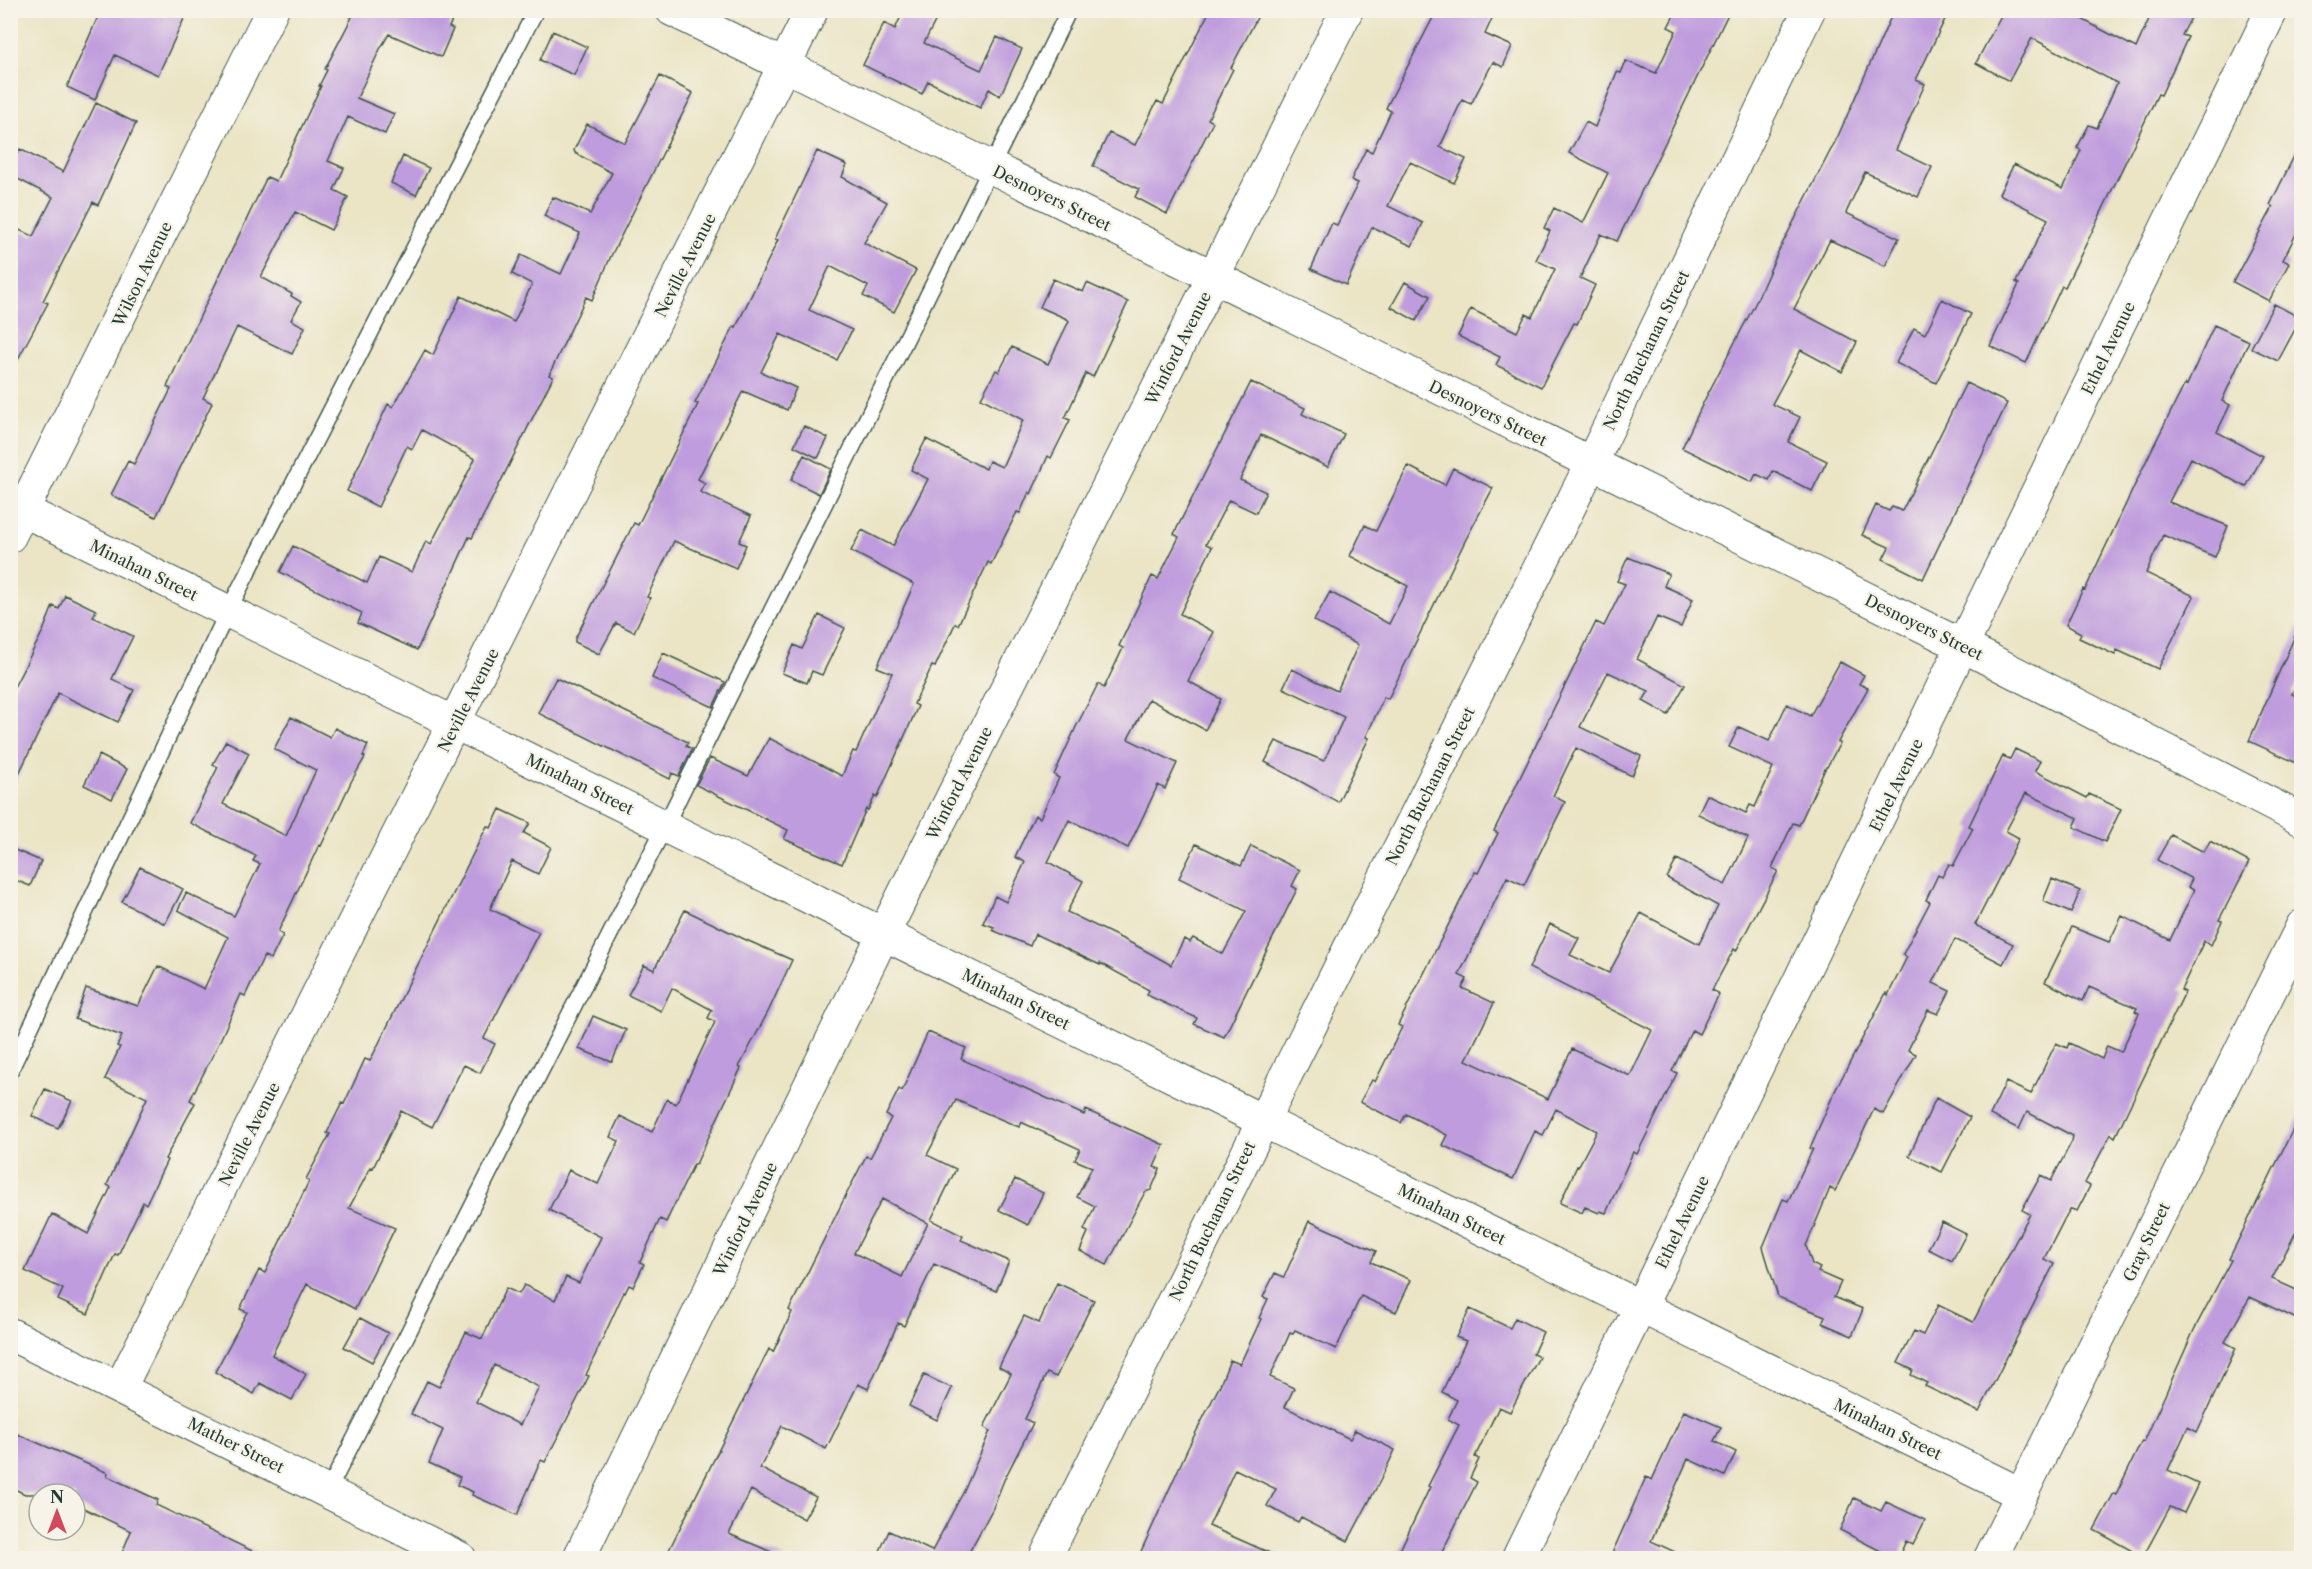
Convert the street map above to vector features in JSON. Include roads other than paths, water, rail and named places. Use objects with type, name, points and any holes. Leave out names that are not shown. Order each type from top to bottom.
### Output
[{"type":"street","name":"Wilson Avenue","points":[[15,517],[272,10]]},
{"type":"street","name":"Desnoyers Street","points":[[672,10],[1963,646],[2301,820]]},
{"type":"street","name":"Neville Avenue","points":[[120,1388],[456,723],[812,10]]},
{"type":"street","name":"Winford Avenue","points":[[579,1558],[884,933],[1347,10]]},
{"type":"street","name":"North Buchanan Street","points":[[1045,1558],[1591,464],[1809,10]]},
{"type":"street","name":"Ethel Avenue","points":[[1518,1558],[2272,10]]},
{"type":"street","name":"Minahan Street","points":[[15,517],[228,611],[2022,1494]]},
{"type":"street","name":"Gray Street","points":[[1990,1558],[2301,926]]},
{"type":"street","name":"Mather Street","points":[[10,1334],[460,1558]]},
{"type":"lane","points":[[10,1071],[228,611],[536,10]]},
{"type":"lane","points":[[328,1491],[665,826],[1069,10]]}]
